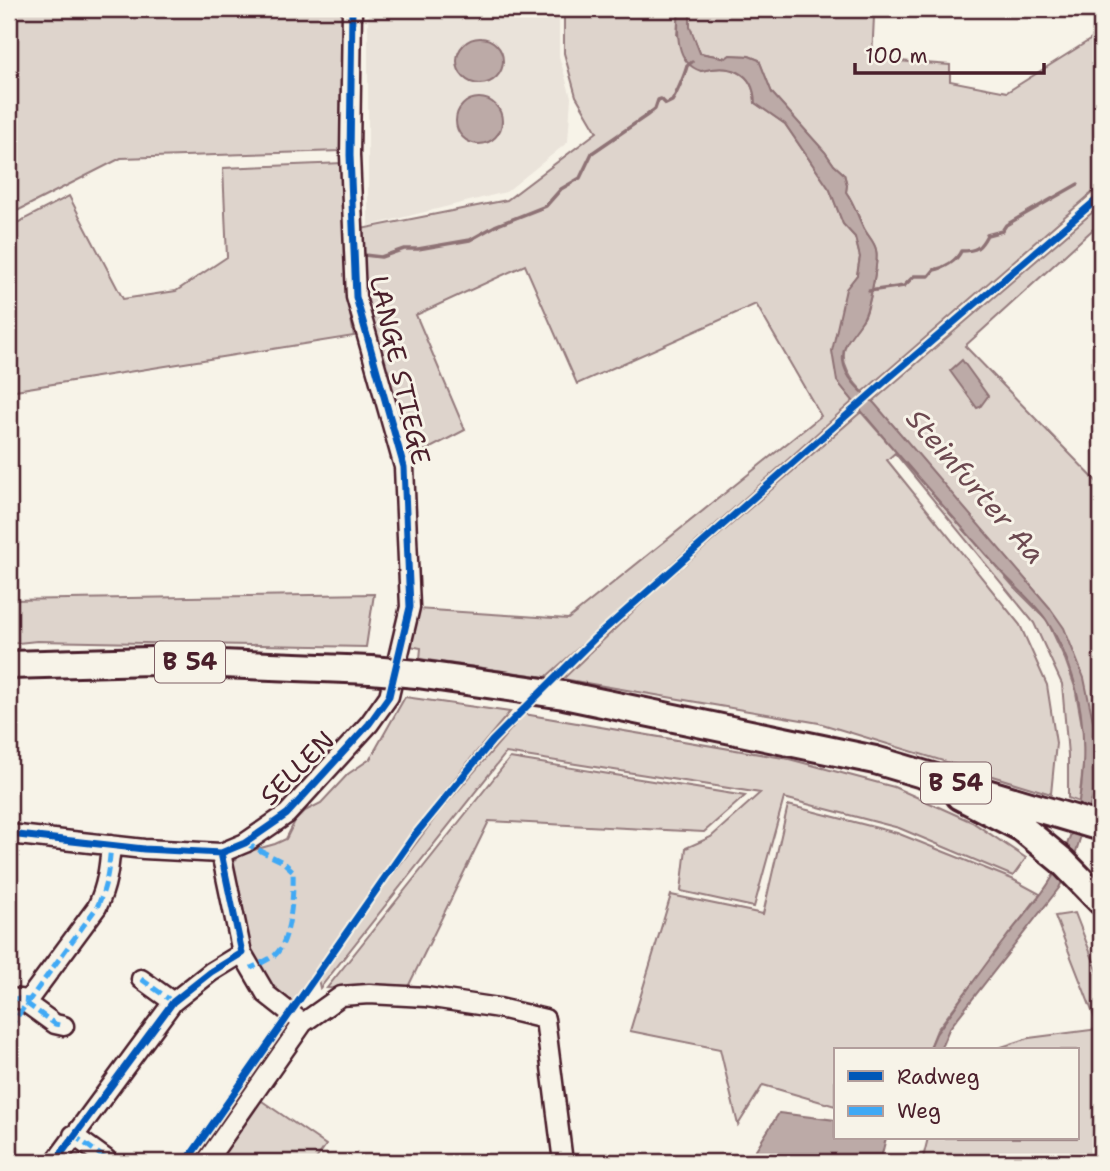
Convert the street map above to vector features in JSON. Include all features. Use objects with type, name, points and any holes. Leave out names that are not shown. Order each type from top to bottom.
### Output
[{"type":"highway","name":"B 54","points":[[9,665],[163,662],[371,670],[564,695],[875,760],[966,799],[1030,817]]},
{"type":"highway","points":[[1030,817],[1101,827]]},
{"type":"highway","points":[[1030,817],[1062,861],[1100,899]]},
{"type":"street","name":"LANGE STIEGE","points":[[352,9],[350,155],[356,297],[404,467],[410,607],[389,696]]},
{"type":"street","name":"SELLEN","points":[[220,853],[245,843],[287,814],[369,724],[389,696]]},
{"type":"street","points":[[9,834],[220,853],[242,953],[266,994],[303,1023]]},
{"type":"street","points":[[64,1026],[55,1024],[26,1003],[97,907],[105,891],[111,845]]},
{"type":"street","points":[[55,1162],[173,1002],[211,972],[242,953]]},
{"type":"street","points":[[141,979],[173,1002]]},
{"type":"street","points":[[206,1162],[303,1023],[341,996],[369,994],[426,997],[499,1008],[545,1019],[563,1162]]},
{"type":"street","points":[[9,998],[29,1000]]},
{"type":"street","points":[[73,1135],[106,1159]]},
{"type":"shaded area","points":[[9,9],[344,9],[341,151],[121,158],[9,215]]},
{"type":"shaded area","points":[[368,9],[559,9],[559,56],[571,97],[568,142],[506,192],[368,226]]},
{"type":"shaded area","points":[[564,9],[679,9],[677,35],[701,71],[730,69],[745,77],[754,92],[755,103],[785,124],[830,190],[843,224],[855,237],[860,257],[857,275],[846,290],[837,381],[853,401],[546,677],[420,659],[421,648],[410,646],[417,609],[568,619],[821,416],[756,304],[577,384],[525,265],[416,315],[465,430],[409,459],[362,297],[361,229],[507,200],[597,132],[576,96],[564,53]]},
{"type":"shaded area","points":[[679,9],[690,9],[690,27],[700,53],[726,58],[730,55],[749,56],[759,60],[772,93],[844,174],[846,192],[864,230],[874,244],[877,256],[865,314],[844,349],[844,368],[855,385],[875,404],[1050,608],[1064,628],[1084,678],[1095,730],[1094,793],[1075,855],[1059,888],[949,1029],[941,1048],[930,1048],[936,1034],[1043,892],[1066,846],[1082,781],[1081,714],[1074,681],[1063,650],[1042,614],[936,498],[837,381],[832,351],[846,289],[857,275],[860,257],[855,237],[843,224],[830,190],[785,124],[755,103],[750,83],[738,72],[721,68],[701,71],[686,61],[680,46]]},
{"type":"shaded area","points":[[690,9],[870,9],[874,16],[872,59],[950,65],[950,81],[1007,92],[1101,33],[1101,185],[863,392],[848,372],[844,351],[850,335],[866,313],[877,256],[874,244],[846,192],[844,174],[772,93],[759,60],[749,56],[730,55],[726,58],[700,53],[690,27]]},
{"type":"shaded area","points":[[480,38],[496,45],[503,61],[496,77],[480,84],[464,77],[457,61],[464,45]]},
{"type":"shaded area","points":[[479,98],[495,105],[502,121],[495,137],[479,144],[463,137],[456,121],[463,105]]},
{"type":"shaded area","points":[[343,163],[348,302],[354,336],[9,391],[9,227],[69,196],[123,299],[176,291],[227,257],[223,168]]},
{"type":"shaded area","points":[[1101,205],[1101,222],[965,346],[1101,486],[1101,810],[1090,806],[1094,793],[1095,730],[1050,608],[872,402]]},
{"type":"shaded area","points":[[962,360],[988,396],[980,407],[977,408],[950,371]]},
{"type":"shaded area","points":[[861,412],[1014,587],[1047,620],[1075,687],[1083,731],[1084,757],[1079,802],[1068,798],[1068,755],[1062,684],[1034,623],[895,453],[887,460],[1020,625],[1047,685],[1056,743],[1051,794],[819,723],[563,679],[651,594]]},
{"type":"shaded area","points":[[374,594],[366,647],[37,641],[9,644],[9,600]]},
{"type":"shaded area","points":[[405,697],[510,712],[424,818],[292,1004],[271,984],[251,949],[232,863],[243,853],[286,839],[295,821],[305,811],[321,803],[348,774],[370,759]]},
{"type":"shaded area","points":[[524,714],[789,759],[894,787],[972,822],[1026,858],[1013,876],[899,828],[784,798],[754,907],[681,891],[686,848],[711,837],[760,793],[506,753],[320,988],[318,979],[360,918],[441,810]]},
{"type":"shaded area","points":[[510,758],[745,796],[704,832],[489,821],[407,989],[327,988]]},
{"type":"shaded area","points":[[788,805],[897,833],[1012,879],[1040,894],[937,1030],[930,1048],[834,1048],[834,1106],[763,1085],[738,1125],[720,1049],[630,1031],[671,895],[763,914]]},
{"type":"shaded area","points":[[1075,913],[1101,980],[1101,1146],[1081,1162],[922,1162],[928,1140],[1078,1140],[1078,1048],[998,1048],[1029,1038],[1099,1029],[1055,916]]},
{"type":"shaded area","points":[[259,1099],[326,1145],[314,1162],[213,1162]]},
{"type":"shaded area","points":[[779,1113],[834,1120],[834,1140],[886,1140],[880,1162],[748,1162]]},
{"type":"waterway","points":[[364,255],[381,257],[404,249],[470,240],[495,226],[546,206],[561,189],[580,178],[592,153],[655,109],[658,100],[661,99],[666,104],[672,101],[687,66],[692,62]]},
{"type":"waterway","points":[[869,291],[904,286],[914,276],[929,276],[934,270],[953,261],[961,251],[977,248],[987,235],[1002,231],[1006,225],[1078,184]]},
{"type":"marked path","points":[[245,843],[283,862],[293,871],[292,903],[285,939],[275,955],[251,968]]},
{"type":"marked path","points":[[9,1028],[97,907],[107,877],[111,845]]},
{"type":"marked path","points":[[141,979],[173,1002]]},
{"type":"marked path","points":[[9,998],[29,1000]]},
{"type":"marked path","points":[[26,1003],[55,1024],[64,1026]]},
{"type":"marked path","points":[[73,1135],[106,1159]]},
{"type":"cycle path","points":[[9,834],[144,849],[221,853],[245,843],[287,814],[369,724],[389,696],[410,607],[404,467],[356,297],[350,155],[352,9]]},
{"type":"cycle path","points":[[186,1162],[414,836],[492,741],[595,638],[890,377],[1101,196]]},
{"type":"cycle path","points":[[55,1162],[173,1002],[211,972],[242,953],[221,853]]},
{"type":"water label","name":"Steinfurter Aa","points":[[976,486]]}]
